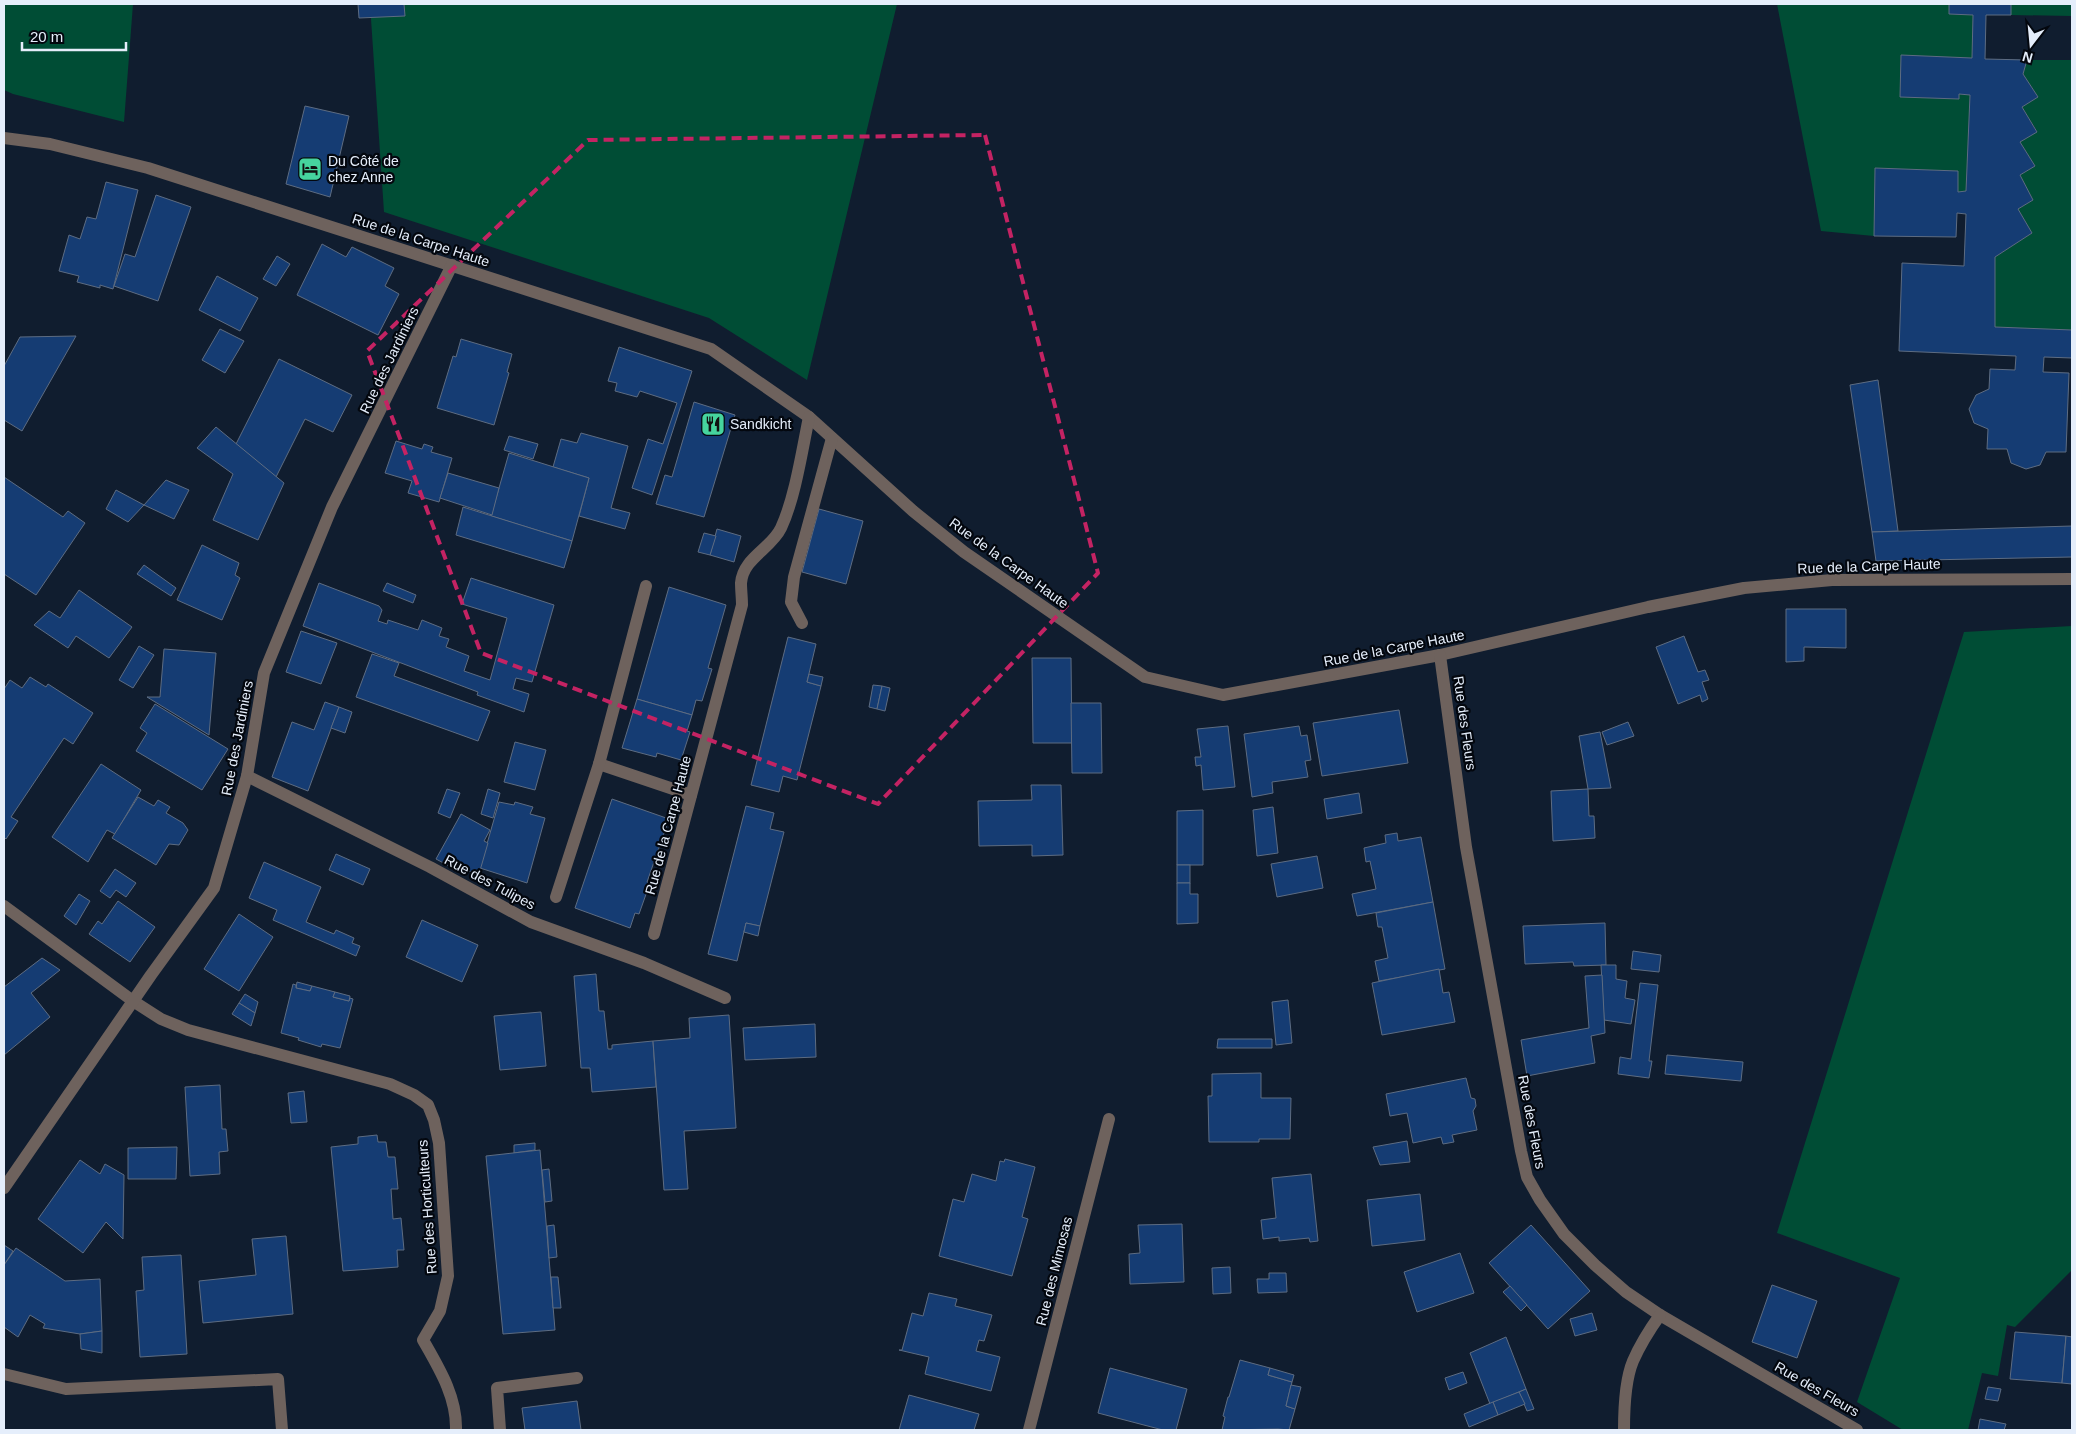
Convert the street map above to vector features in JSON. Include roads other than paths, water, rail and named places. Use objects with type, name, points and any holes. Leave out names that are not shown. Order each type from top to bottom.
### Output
[{"type":"street","name":"Rue de la Carpe Haute","points":[[4,138],[50,144],[148,168],[712,349],[809,417],[913,511],[964,552],[1145,677],[1223,695],[1440,655],[1648,607],[1744,588],[1832,580],[2072,580]]},
{"type":"street","name":"Rue des Jardiniers","points":[[4,1188],[132,1001],[214,888],[247,776],[264,673],[332,507],[452,265]]},
{"type":"street","name":"Rue de la Carpe Haute","points":[[654,934],[742,605],[741,581],[748,564],[771,543],[781,528],[791,498],[809,417]]},
{"type":"street","points":[[802,623],[791,602],[794,577],[832,438]]},
{"type":"street","points":[[556,897],[599,764],[646,586]]},
{"type":"street","name":"Rue des Fleurs","points":[[1440,655],[1466,847],[1520,1151],[1527,1177],[1540,1200],[1570,1240],[1626,1292],[1660,1315],[1857,1430]]},
{"type":"street","points":[[599,764],[691,795]]},
{"type":"street","name":"Rue des Tulipes","points":[[247,776],[430,867],[531,922],[644,963],[725,998]]},
{"type":"street","name":"Rue des Horticulteurs","points":[[4,906],[132,1001],[161,1019],[188,1030],[390,1084],[414,1095],[428,1105],[434,1120],[439,1143],[448,1276],[440,1311],[423,1340],[441,1371],[450,1393],[456,1430]]},
{"type":"street","name":"Rue des Mimosas","points":[[1029,1430],[1108,1119]]},
{"type":"street","points":[[1624,1430],[1624,1405],[1632,1363],[1649,1330],[1660,1315]]},
{"type":"street","points":[[4,1374],[66,1390],[278,1379],[282,1430]]},
{"type":"street","points":[[500,1430],[496,1388],[577,1378]]},
{"type":"place","name":"Du Côté de chez Anne","points":[[310,169]]},
{"type":"place","name":"Sandkicht","points":[[713,424]]}]
